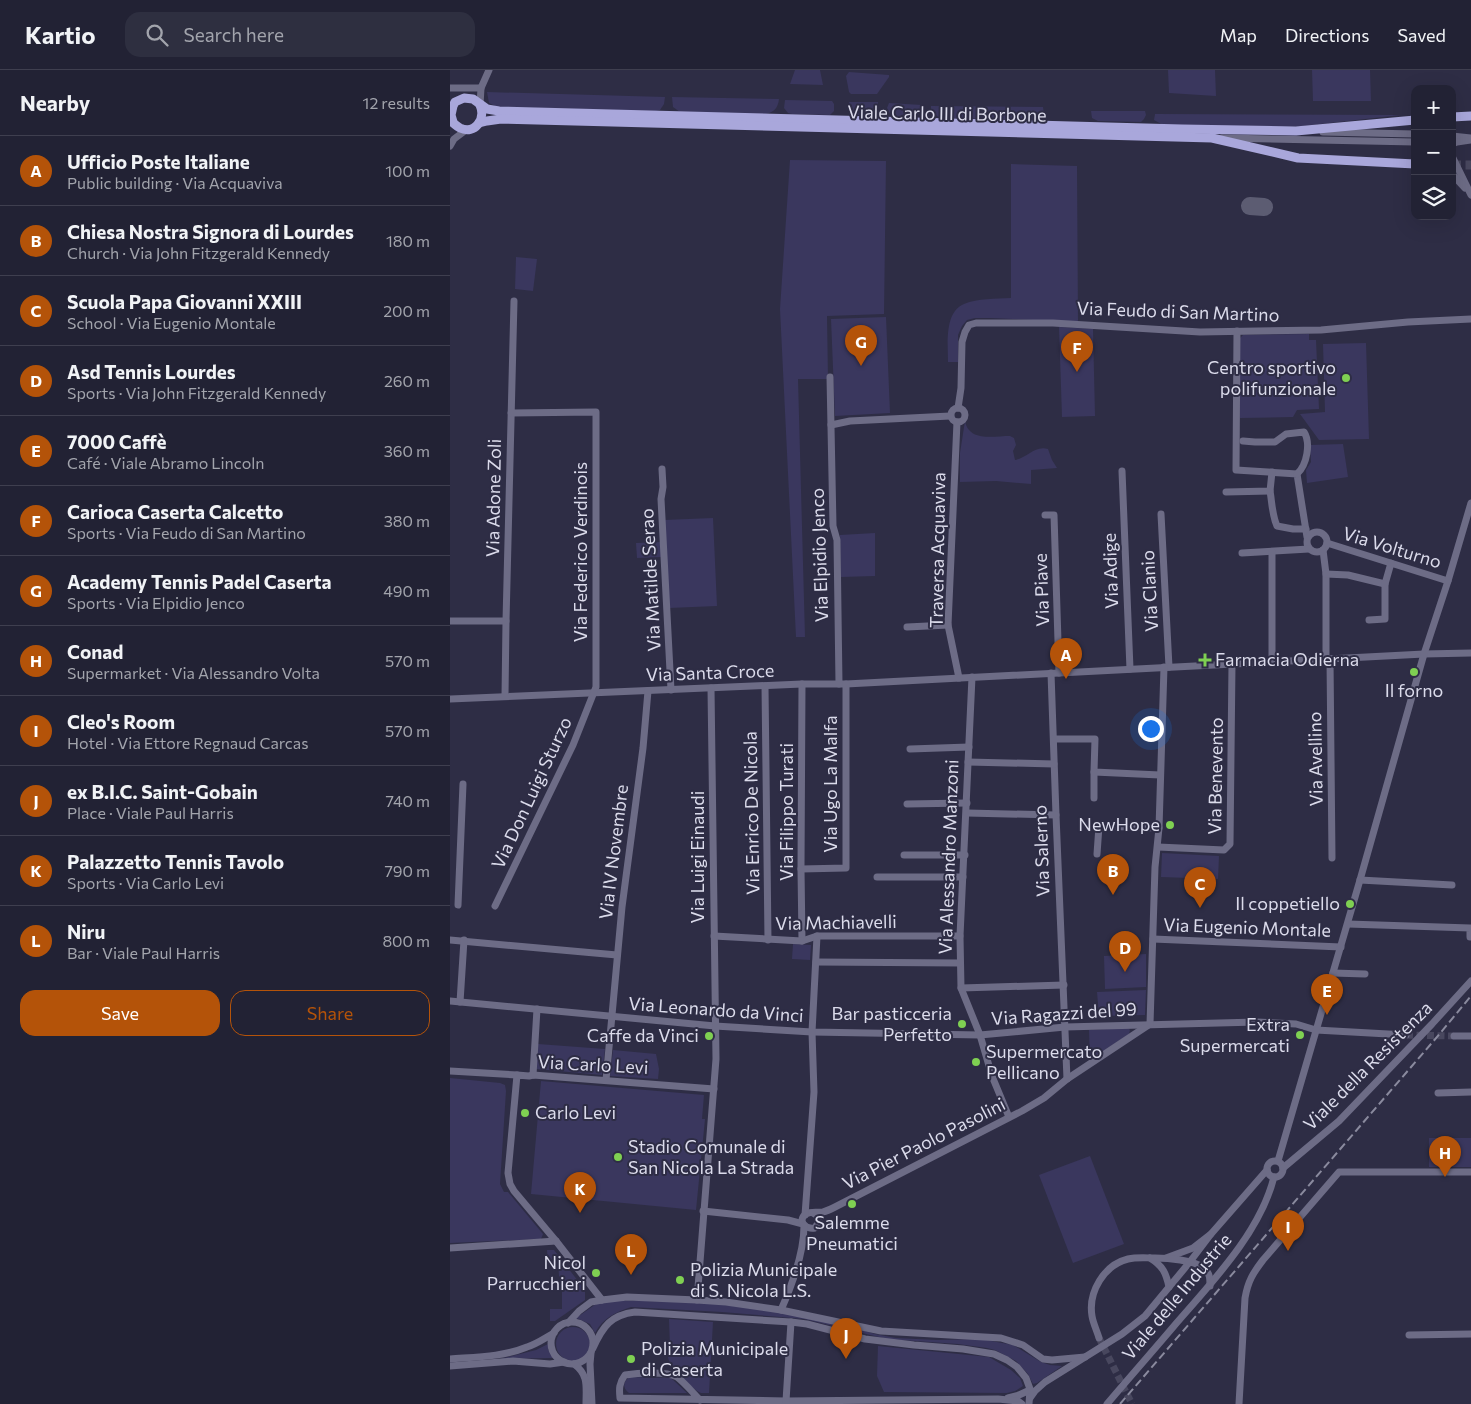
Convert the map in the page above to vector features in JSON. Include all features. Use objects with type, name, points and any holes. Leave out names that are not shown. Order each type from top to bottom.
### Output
[{"type":"main road","name":"Viale Carlo III di Borbone","points":[[464,98],[473,99],[480,106],[500,111],[1296,131]]},
{"type":"main road","points":[[464,98],[455,102],[451,107],[451,115],[452,122],[458,128],[466,130]]},
{"type":"main road","points":[[479,123],[482,115],[480,106]]},
{"type":"main road","points":[[1456,117],[1471,116]]},
{"type":"main road","name":"Viale Carlo III di Borbone","points":[[466,130],[487,120],[501,119],[1212,138]]},
{"type":"main road","points":[[1296,131],[1411,120]]},
{"type":"main road","points":[[1212,138],[1298,158],[1411,164]]},
{"type":"street","points":[[464,98],[479,88],[489,70]]},
{"type":"street","points":[[450,88],[479,88]]},
{"type":"street","points":[[479,88],[480,106]]},
{"type":"street","points":[[451,144],[453,134],[452,122]]},
{"type":"street","points":[[451,144],[466,130]]},
{"type":"street","name":"Viale Carlo III di Borbone","points":[[1296,131],[1411,134]]},
{"type":"street","points":[[1456,137],[1471,139]]},
{"type":"street","name":"Viale Carlo III di Borbone","points":[[1212,138],[1411,142]]},
{"type":"street","points":[[1456,142],[1471,139]]},
{"type":"street","points":[[1456,164],[1470,194]]},
{"type":"street","points":[[1453,175],[1470,194]]},
{"type":"street","name":"Via Adone Zoli","points":[[505,696],[514,301]]},
{"type":"street","name":"Via Feudo di San Martino","points":[[958,408],[962,388],[962,342],[965,332],[970,325],[976,323],[1053,323],[1200,332],[1321,330],[1408,322],[1471,319]]},
{"type":"street","points":[[1237,331],[1236,470],[1297,474]]},
{"type":"street","name":"Via Elpidio Jenco","points":[[830,377],[833,526],[837,540],[842,684]]},
{"type":"street","points":[[958,408],[964,411],[965,416],[961,421],[957,422],[953,421],[950,416],[952,410],[958,408]]},
{"type":"street","name":"Via Federico Verdinois","points":[[511,413],[596,412],[596,687],[594,692]]},
{"type":"street","points":[[831,425],[850,421],[950,416]]},
{"type":"street","name":"Traversa Acquaviva","points":[[957,422],[948,625],[959,678]]},
{"type":"street","points":[[1243,441],[1275,442],[1286,434],[1304,432],[1306,435],[1307,458],[1297,474]]},
{"type":"street","name":"Via Matilde Serao","points":[[662,469],[663,487],[661,499],[671,690]]},
{"type":"street","name":"Via Adige","points":[[1122,471],[1130,669]]},
{"type":"street","points":[[1272,472],[1270,491],[1277,526],[1307,533],[1318,531],[1324,534],[1327,543],[1323,550],[1314,552],[1309,549],[1306,543],[1307,533],[1297,474]]},
{"type":"street","points":[[1226,492],[1270,491]]},
{"type":"street","points":[[1278,1161],[1348,924],[1424,654],[1471,503]]},
{"type":"street","name":"Via Clanio","points":[[1150,1024],[1155,867],[1159,828],[1166,667],[1161,514]]},
{"type":"street","name":"Via Piave","points":[[1045,515],[1054,515],[1060,673]]},
{"type":"street","name":"Via Volturno","points":[[1327,543],[1448,581]]},
{"type":"street","points":[[1242,553],[1309,549]]},
{"type":"street","name":"Via Avellino","points":[[1323,550],[1326,574],[1332,858]]},
{"type":"street","points":[[1272,552],[1272,662]]},
{"type":"street","points":[[1369,620],[1385,619],[1385,584],[1391,563]]},
{"type":"street","points":[[1326,574],[1348,575],[1385,584]]},
{"type":"street","points":[[450,621],[506,621]]},
{"type":"street","points":[[907,627],[948,625]]},
{"type":"street","name":"Via Santa Croce","points":[[450,699],[802,684],[842,684],[1471,653]]},
{"type":"street","name":"Via Benevento","points":[[1158,846],[1224,850],[1230,844],[1232,664]]},
{"type":"street","name":"Via Salerno","points":[[1051,673],[1067,1079]]},
{"type":"street","name":"Via Alessandro Manzoni","points":[[972,677],[960,936],[962,988],[980,1035],[992,1076],[1010,1116]]},
{"type":"street","name":"Via Filippo Turati","points":[[802,684],[802,940]]},
{"type":"street","name":"Via Ugo La Malfa","points":[[801,869],[846,868],[842,684]]},
{"type":"street","name":"Via Enrico De Nicola","points":[[765,686],[768,940]]},
{"type":"street","name":"Via Luigi Einaudi","points":[[697,1300],[716,1059],[711,688]]},
{"type":"street","name":"Via IV Novembre","points":[[606,1080],[622,906],[643,748],[648,691]]},
{"type":"street","name":"Via Don Luigi Sturzo","points":[[495,906],[573,745],[594,692]]},
{"type":"street","points":[[1054,739],[1095,739],[1094,798]]},
{"type":"street","points":[[910,748],[969,747]]},
{"type":"street","points":[[968,762],[1054,764]]},
{"type":"street","points":[[1094,772],[1160,775]]},
{"type":"street","points":[[458,905],[463,784]]},
{"type":"street","points":[[907,804],[967,804]]},
{"type":"street","points":[[967,812],[1056,815]]},
{"type":"street","points":[[1097,854],[1099,826],[1159,828]]},
{"type":"street","points":[[904,855],[965,855]]},
{"type":"street","points":[[450,870],[458,870]]},
{"type":"street","points":[[877,877],[963,877]]},
{"type":"street","points":[[1360,880],[1452,885]]},
{"type":"street","points":[[1348,924],[1470,928],[1470,937]]},
{"type":"street","name":"Via Machiavelli","points":[[714,936],[768,940],[802,940],[817,936],[960,936]]},
{"type":"street","points":[[703,1211],[788,1220],[807,1218],[818,1216],[817,1226],[810,1229],[807,1218],[806,1200],[814,1092],[812,1032],[817,936]]},
{"type":"street","name":"Via Eugenio Montale","points":[[1153,939],[1341,947]]},
{"type":"street","points":[[450,940],[617,955]]},
{"type":"street","points":[[460,1002],[464,940]]},
{"type":"street","points":[[816,962],[960,964]]},
{"type":"street","points":[[1333,973],[1365,974]]},
{"type":"street","name":"Viale della Resistenza","points":[[1284,1168],[1339,1121],[1432,1024],[1471,980]]},
{"type":"street","points":[[962,988],[1064,985]]},
{"type":"street","name":"Via Leonardo da Vinci","points":[[450,1001],[715,1026],[812,1032],[980,1035]]},
{"type":"street","points":[[533,1075],[537,1010]]},
{"type":"street","name":"Via Ragazzi del 99","points":[[980,1035],[1065,1027],[1257,1022],[1318,1026],[1326,1030],[1406,1035]]},
{"type":"street","name":"Via Pier Paolo Pasolini","points":[[782,1310],[803,1245],[807,1218],[835,1207],[1044,1098],[1067,1079],[1150,1024]]},
{"type":"street","points":[[1454,1036],[1471,1036]]},
{"type":"street","points":[[450,1071],[517,1075]]},
{"type":"street","name":"Via Carlo Levi","points":[[602,1300],[510,1184],[508,1173],[517,1075],[714,1089]]},
{"type":"street","points":[[1438,1092],[1471,1092]]},
{"type":"street","points":[[1267,1170],[1274,1177],[1281,1175],[1284,1168],[1278,1161]]},
{"type":"street","points":[[1030,1398],[1045,1382],[1122,1334],[1144,1316],[1190,1263],[1211,1234],[1267,1170],[1270,1163],[1278,1161]]},
{"type":"street","points":[[1239,1404],[1247,1284],[1263,1260],[1339,1172],[1471,1172]]},
{"type":"street","name":"Viale delle Industrie","points":[[1106,1404],[1210,1286],[1234,1255],[1261,1213],[1274,1177]]},
{"type":"street","name":"Via Pier Paolo Pasolini","points":[[803,1245],[817,1226],[835,1207]]},
{"type":"street","points":[[1166,1258],[1193,1248],[1211,1234]]},
{"type":"street","points":[[450,1248],[556,1241]]},
{"type":"street","points":[[1099,1338],[1092,1317],[1093,1293],[1098,1283],[1118,1263],[1139,1258],[1166,1258],[1198,1265],[1206,1270],[1210,1279],[1210,1286]]},
{"type":"street","points":[[1150,1258],[1163,1268],[1167,1275],[1169,1287]]},
{"type":"street","points":[[568,1323],[591,1302],[602,1300],[628,1297],[697,1300],[782,1310],[881,1331],[1001,1338],[1022,1345],[1043,1359],[1062,1360],[1085,1357]]},
{"type":"street","points":[[574,1364],[583,1361],[590,1355],[607,1323],[616,1316],[627,1313],[650,1312],[791,1322],[807,1324],[865,1339],[994,1354],[1017,1367],[1026,1378],[1030,1398]]},
{"type":"street","points":[[450,1359],[488,1356],[518,1350],[541,1341],[554,1333],[562,1325],[574,1322],[585,1326],[592,1336],[590,1364],[592,1404]]},
{"type":"street","points":[[786,1401],[791,1322]]},
{"type":"street","points":[[554,1333],[552,1346],[558,1359],[574,1364],[581,1369],[584,1376],[586,1404]]},
{"type":"street","points":[[1409,1335],[1471,1334]]},
{"type":"street","points":[[450,1366],[512,1361],[550,1364],[564,1362]]},
{"type":"street","points":[[700,1400],[676,1377],[668,1374],[625,1375],[619,1389],[620,1398],[700,1400],[786,1401],[998,1399],[1018,1401],[1022,1404]]},
{"type":"street","points":[[998,1399],[1019,1395],[1030,1398]]},
{"type":"shaded area","points":[[795,70],[820,70],[823,85],[790,84]]},
{"type":"shaded area","points":[[1168,70],[1215,70],[1216,96],[1169,93]]},
{"type":"shaded area","points":[[1312,70],[1370,70],[1371,101],[1313,101]]},
{"type":"shaded area","points":[[849,72],[889,75],[889,77],[877,94],[851,94],[846,76]]},
{"type":"shaded area","points":[[487,92],[665,97],[664,104],[660,110],[656,111],[497,107],[489,103]]},
{"type":"shaded area","points":[[672,97],[779,99],[775,109],[766,114],[680,112],[673,107]]},
{"type":"shaded area","points":[[785,100],[832,101],[834,111],[830,115],[792,114],[788,113],[784,108]]},
{"type":"shaded area","points":[[849,102],[878,102],[878,107],[876,113],[863,116],[852,111]]},
{"type":"shaded area","points":[[889,103],[922,105],[922,110],[915,116],[898,117],[890,113],[887,108]]},
{"type":"shaded area","points":[[931,106],[1043,107],[1044,114],[1039,120],[941,118],[931,110]]},
{"type":"shaded area","points":[[1091,111],[1145,111],[1146,115],[1141,122],[1098,121],[1092,118]]},
{"type":"shaded area","points":[[1155,114],[1401,115],[1282,127],[1163,125],[1154,120]]},
{"type":"shaded area","points":[[790,160],[886,161],[884,314],[827,316],[828,379],[798,379],[805,637],[796,637],[780,309]]},
{"type":"shaded area","points":[[1011,164],[1077,166],[1078,322],[990,318],[967,320],[958,335],[958,362],[948,362],[948,330],[953,314],[958,308],[975,301],[1011,298]]},
{"type":"shaded area","points":[[516,257],[537,259],[533,291],[515,289]]},
{"type":"shaded area","points":[[886,317],[890,413],[835,416],[831,319]]},
{"type":"shaded area","points":[[1059,327],[1093,329],[1095,416],[1062,417]]},
{"type":"shaded area","points":[[1309,334],[1309,340],[1316,340],[1319,409],[1297,410],[1293,417],[1240,418],[1240,338],[1243,335]]},
{"type":"shaded area","name":"Centro sportivo polifunzionale","points":[[1366,343],[1369,439],[1319,440],[1300,414],[1325,412],[1323,344]]},
{"type":"shaded area","points":[[965,421],[967,428],[977,435],[989,437],[1010,436],[1014,438],[1016,445],[1013,451],[1015,460],[1035,450],[1048,449],[1057,468],[1031,470],[1031,484],[996,481],[960,482],[960,453]]},
{"type":"shaded area","points":[[1343,444],[1348,477],[1307,483],[1306,470],[1311,462],[1310,445]]},
{"type":"shaded area","points":[[713,518],[717,606],[669,608],[664,520]]},
{"type":"shaded area","points":[[875,533],[875,576],[841,577],[840,535]]},
{"type":"shaded area","points":[[661,542],[662,557],[637,558],[636,543]]},
{"type":"shaded area","points":[[1162,853],[1219,856],[1218,879],[1161,877]]},
{"type":"shaded area","points":[[793,944],[811,945],[810,960],[792,959]]},
{"type":"shaded area","points":[[1146,954],[1146,987],[1105,989],[1104,956]]},
{"type":"shaded area","points":[[1146,990],[1145,1015],[1099,1016],[1097,992]]},
{"type":"shaded area","points":[[1128,1028],[1130,1030],[1129,1034],[1090,1060],[1089,1030]]},
{"type":"shaded area","points":[[538,1044],[605,1049],[602,1075],[536,1069]]},
{"type":"shaded area","points":[[613,1050],[656,1054],[659,1069],[658,1079],[610,1076]]},
{"type":"shaded area","points":[[450,1078],[505,1085],[500,1184],[504,1192],[508,1192],[543,1234],[541,1239],[450,1243]]},
{"type":"shaded area","name":"Stadio Comunale di San Nicola La Strada","points":[[541,1081],[704,1095],[702,1119],[705,1119],[696,1210],[531,1194]]},
{"type":"shaded area","points":[[1429,1138],[1471,1138],[1471,1167],[1429,1167]]},
{"type":"shaded area","points":[[1090,1156],[1124,1244],[1073,1263],[1039,1175]]},
{"type":"shaded area","points":[[547,1250],[554,1250],[585,1290],[585,1300],[555,1321],[550,1321],[550,1309],[562,1309],[562,1280],[559,1276],[558,1261],[555,1264],[548,1264]]},
{"type":"shaded area","points":[[607,1301],[706,1303],[768,1310],[896,1338],[937,1340],[981,1339],[1013,1345],[1041,1362],[1062,1366],[1033,1384],[1028,1374],[1016,1361],[995,1350],[958,1344],[887,1339],[804,1319],[631,1307],[610,1316],[595,1333],[590,1324],[576,1318],[596,1304]]},
{"type":"shaded area","points":[[669,1319],[713,1322],[709,1393],[697,1391],[672,1368],[667,1348],[670,1347]]},
{"type":"shaded area","points":[[573,1327],[585,1332],[590,1344],[585,1356],[573,1361],[561,1356],[556,1344],[561,1332]]},
{"type":"shaded area","points":[[548,1344],[548,1349],[553,1358],[500,1359],[536,1350]]},
{"type":"shaded area","points":[[878,1346],[989,1357],[1011,1370],[1020,1378],[1023,1386],[1007,1393],[884,1392],[877,1376]]},
{"type":"shaded area","points":[[630,1377],[671,1378],[687,1393],[629,1393],[624,1385]]},
{"type":"taxiway","points":[[1250,206],[1264,207]]},
{"type":"tunnel","points":[[1456,165],[1471,165]]},
{"type":"tunnel","points":[[1406,1035],[1454,1036]]},
{"type":"tunnel","points":[[1099,1338],[1132,1404]]},
{"type":"railway","points":[[1120,1404],[1471,996]]},
{"type":"place","name":"Academy Tennis Padel Caserta","points":[[861,366]]},
{"type":"place","name":"Carioca Caserta Calcetto","points":[[1077,372]]},
{"type":"place","name":"Centro sportivo polifunzionale","points":[[1346,378]]},
{"type":"place","name":"Farmacia Odierna","points":[[1205,660]]},
{"type":"place","name":"Il forno","points":[[1414,672]]},
{"type":"place","name":"Ufficio Poste Italiane","points":[[1066,679]]},
{"type":"place","name":"NewHope","points":[[1170,825]]},
{"type":"place","name":"Chiesa Nostra Signora di Lourdes","points":[[1113,895]]},
{"type":"place","name":"Il coppetiello","points":[[1350,904]]},
{"type":"place","name":"Scuola Papa Giovanni XXIII","points":[[1200,908]]},
{"type":"place","name":"Asd Tennis Lourdes","points":[[1125,972]]},
{"type":"place","name":"7000 Caffè","points":[[1327,1015]]},
{"type":"place","name":"Bar pasticceria Perfetto","points":[[962,1024]]},
{"type":"place","name":"Extra Supermercati","points":[[1300,1035]]},
{"type":"place","name":"Caffe da Vinci","points":[[709,1036]]},
{"type":"place","name":"Supermercato Pellicano","points":[[976,1062]]},
{"type":"place","name":"Carlo Levi","points":[[525,1113]]},
{"type":"place","name":"Stadio Comunale di San Nicola La Strada","points":[[618,1157]]},
{"type":"place","name":"Conad","points":[[1445,1177]]},
{"type":"place","name":"Salemme Pneumatici","points":[[852,1204]]},
{"type":"place","name":"Palazzetto Tennis Tavolo","points":[[580,1213]]},
{"type":"place","name":"Cleo's Room","points":[[1288,1251]]},
{"type":"place","name":"Nicol Parrucchieri","points":[[596,1273]]},
{"type":"place","name":"Niru","points":[[631,1275]]},
{"type":"place","name":"Polizia Municipale di S. Nicola L.S.","points":[[680,1280]]},
{"type":"place","name":"Polizia Municipale di Caserta","points":[[631,1359]]},
{"type":"place","name":"ex B.I.C. Saint-Gobain","points":[[846,1359]]}]
